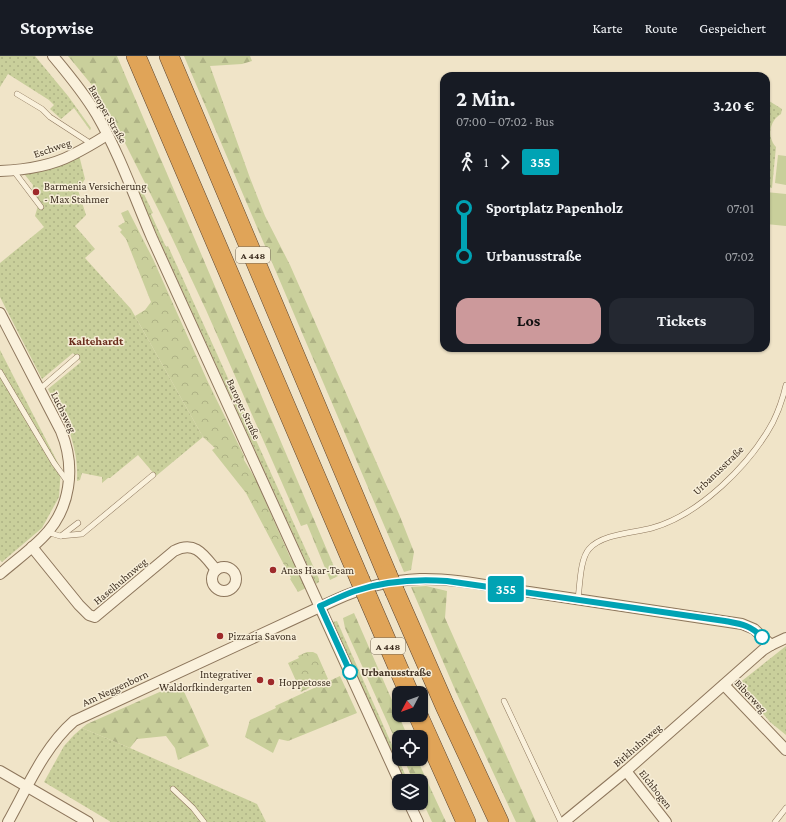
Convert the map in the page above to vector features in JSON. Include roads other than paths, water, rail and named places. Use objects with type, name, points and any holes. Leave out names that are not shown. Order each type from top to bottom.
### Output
[{"type":"highway","name":"A 448","points":[[136,56],[406,686]]},
{"type":"highway","name":"A 448","points":[[168,56],[387,574],[445,706],[499,822]]},
{"type":"highway","points":[[421,722],[466,822]]},
{"type":"street","name":"Baroper Straße","points":[[53,56],[89,103],[107,135],[155,245],[396,774]]},
{"type":"street","name":"Eschweg","points":[[0,171],[31,168],[72,156],[107,135]]},
{"type":"street","name":"Luchsweg","points":[[0,313],[4,331],[40,389],[66,442],[69,458],[69,483],[62,510],[47,532],[32,547],[1,570]]},
{"type":"street","name":"Haselhuhnweg","points":[[32,547],[79,605],[89,615],[95,617],[174,551],[179,549],[190,547],[200,551],[216,570]]},
{"type":"street","points":[[320,606],[356,591],[403,581],[421,579],[447,581],[578,599],[742,624],[754,629],[771,645],[786,638]]},
{"type":"street","name":"Am Neggenborn","points":[[8,822],[51,745],[62,731],[74,721],[320,606]]},
{"type":"street","name":"Biberweg","points":[[771,645],[724,685],[786,750]]},
{"type":"street","name":"Birkhuhnweg","points":[[562,822],[626,771],[724,685]]},
{"type":"street","points":[[0,771],[88,822]]},
{"type":"street","name":"Elchbogen","points":[[626,771],[666,822]]},
{"type":"street","points":[[412,810],[418,822]]},
{"type":"lane","points":[[17,94],[42,109],[50,117],[87,141],[90,145]]},
{"type":"lane","points":[[13,170],[41,207]]},
{"type":"lane","points":[[40,389],[77,357]]},
{"type":"lane","points":[[0,372],[54,463],[69,483]]},
{"type":"lane","name":"Urbanusstraße","points":[[578,599],[584,558],[587,551],[603,539],[652,528],[676,519],[694,508],[715,491],[750,457],[767,433],[779,409],[786,385]]},
{"type":"lane","points":[[47,532],[60,536],[82,534],[153,475]]},
{"type":"lane","points":[[60,536],[78,523]]},
{"type":"lane","points":[[504,701],[562,822]]},
{"type":"lane","points":[[173,789],[193,808],[204,822]]},
{"type":"lane","points":[[775,822],[786,808]]},
{"type":"place","name":"Barmenia Versicherung - Max Stahmer","points":[[36,192]]},
{"type":"place","name":"Anas Haar-Team","points":[[273,570]]},
{"type":"place","name":"Pizzaria Savona","points":[[220,636]]},
{"type":"place","name":"Urbanusstraße","points":[[350,672]]},
{"type":"place","name":"Integrativer Waldorfkindergarten","points":[[260,680]]},
{"type":"place","name":"Hoppetosse","points":[[271,682]]},
{"type":"district","name":"Kaltehardt","points":[[96,341]]}]
